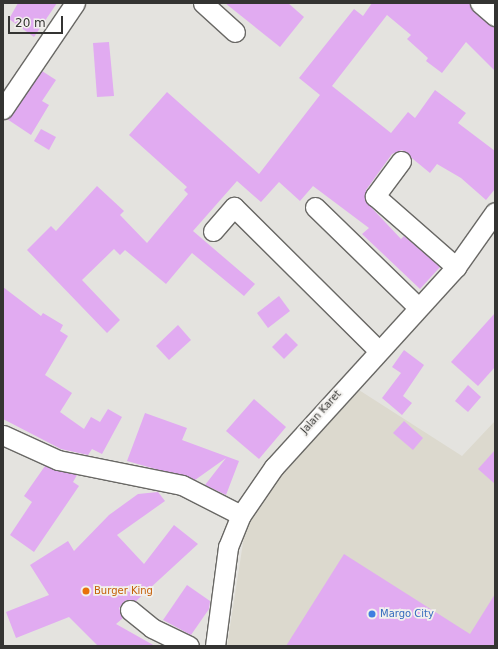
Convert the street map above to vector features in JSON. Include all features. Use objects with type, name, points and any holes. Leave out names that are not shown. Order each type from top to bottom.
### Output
[{"type":"street","points":[[3,109],[75,3]]},
{"type":"street","points":[[204,3],[235,32]]},
{"type":"street","points":[[480,3],[495,16]]},
{"type":"street","points":[[401,161],[375,196],[456,267]]},
{"type":"street","points":[[213,231],[234,207],[378,350]]},
{"type":"street","points":[[315,207],[418,307]]},
{"type":"street","name":"Jalan Karet","points":[[215,646],[228,547],[241,515],[274,467],[378,350],[456,267],[495,212]]},
{"type":"street","points":[[3,435],[58,460],[182,485],[241,515]]},
{"type":"street","points":[[130,610],[152,628],[189,646]]},
{"type":"shaded area","points":[[348,383],[462,456],[495,421],[495,646],[227,646],[245,530],[267,466]]},
{"type":"building","points":[[18,3],[57,3],[34,37],[9,19]]},
{"type":"building","points":[[225,3],[288,3],[304,17],[280,47]]},
{"type":"building","points":[[372,3],[469,3],[473,11],[495,27],[495,71],[466,42],[442,73],[426,61],[428,58],[407,39],[411,35],[387,15],[332,86],[391,133],[408,112],[415,118],[435,90],[466,113],[458,123],[495,151],[495,189],[486,200],[461,178],[437,164],[430,173],[402,150],[392,154],[366,190],[368,204],[401,239],[404,236],[440,267],[420,289],[362,234],[369,228],[313,186],[300,201],[279,182],[261,202],[237,181],[193,231],[255,284],[244,296],[192,253],[166,284],[125,250],[120,255],[114,249],[82,280],[120,320],[107,333],[27,250],[51,226],[56,231],[97,186],[124,211],[120,215],[147,243],[188,194],[184,190],[187,187],[129,135],[167,92],[259,174],[320,95],[299,78],[354,9],[363,16]]},
{"type":"building","points":[[109,42],[114,96],[97,97],[93,43]]},
{"type":"building","points":[[42,71],[56,80],[42,101],[49,105],[31,135],[7,119]]},
{"type":"building","points":[[41,129],[56,137],[49,150],[34,141]]},
{"type":"building","points":[[3,287],[41,316],[43,313],[63,325],[60,331],[68,336],[45,375],[72,393],[60,412],[84,429],[91,417],[100,422],[108,409],[122,417],[102,454],[92,449],[88,455],[61,449],[3,419]]},
{"type":"building","points":[[279,296],[290,311],[268,328],[257,313]]},
{"type":"building","points":[[495,313],[495,367],[478,386],[451,362]]},
{"type":"building","points":[[178,325],[191,340],[169,360],[156,346]]},
{"type":"building","points":[[286,333],[298,345],[284,359],[272,347]]},
{"type":"building","points":[[404,350],[424,365],[403,396],[412,403],[402,415],[382,398],[401,373],[392,367]]},
{"type":"building","points":[[468,385],[481,397],[468,412],[455,401]]},
{"type":"building","points":[[254,399],[286,427],[259,459],[226,431]]},
{"type":"building","points":[[145,413],[187,428],[182,440],[239,461],[226,495],[205,485],[226,458],[195,480],[127,461]]},
{"type":"building","points":[[404,421],[423,438],[413,450],[393,433]]},
{"type":"building","points":[[495,450],[495,484],[478,469]]},
{"type":"building","points":[[45,466],[77,475],[73,482],[79,486],[34,552],[10,535],[32,502],[24,496]]},
{"type":"building","points":[[158,492],[165,501],[117,535],[144,564],[174,525],[198,544],[136,601],[126,600],[119,608],[123,618],[116,624],[155,646],[98,646],[69,617],[16,638],[6,612],[49,595],[30,565],[68,541],[74,551],[109,515],[138,494]]},
{"type":"building","name":"Margo City","points":[[344,554],[470,634],[495,594],[495,646],[286,646]]},
{"type":"building","points":[[187,585],[210,601],[209,609],[191,635],[163,620]]},
{"type":"place","name":"Burger King","points":[[86,591]]},
{"type":"place","name":"Margo City","points":[[372,614]]}]
